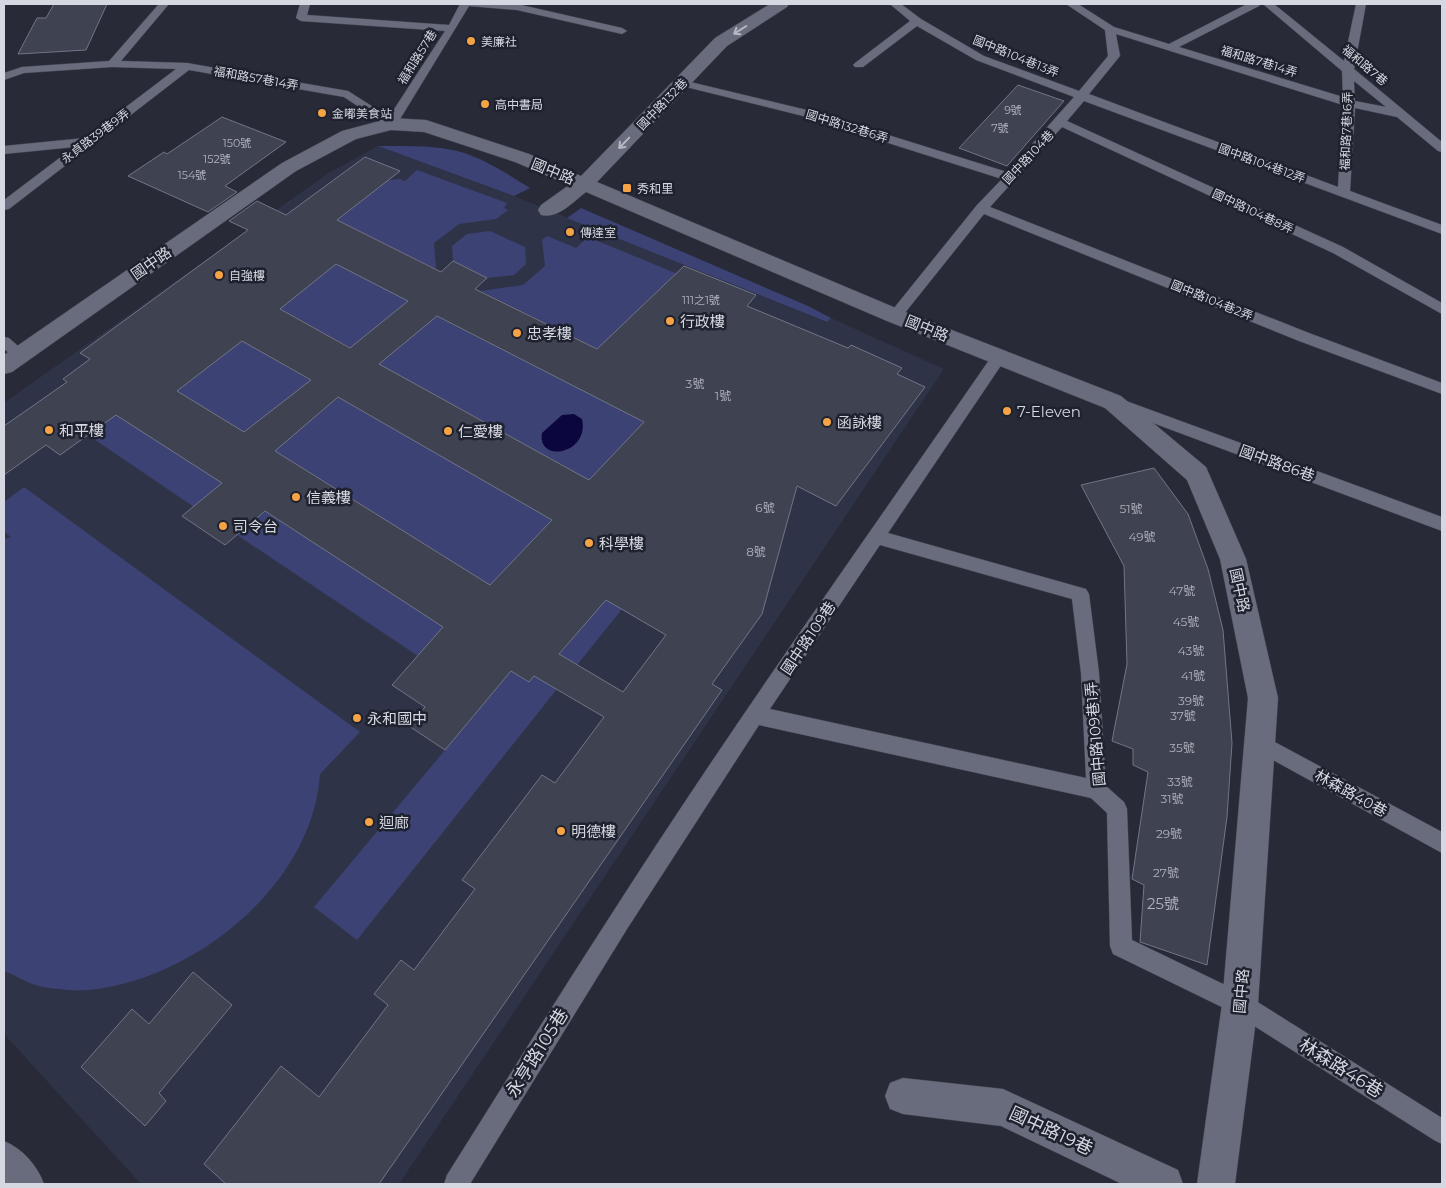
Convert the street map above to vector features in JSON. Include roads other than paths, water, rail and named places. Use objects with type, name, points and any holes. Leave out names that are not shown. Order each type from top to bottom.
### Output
[{"type":"street","name":"國中路132巷","points":[[548,210],[584,184],[721,42],[781,4]]},
{"type":"street","name":"國中路","points":[[9,354],[289,167],[350,135],[391,124],[426,126],[522,158],[895,316],[1113,402],[1198,474],[1233,559],[1263,698],[1240,1004],[1216,1184]]},
{"type":"street","name":"國中路19巷","points":[[903,1096],[1003,1108],[1164,1184]]},
{"type":"street","points":[[4,1160],[25,1184]]},
{"type":"lane","points":[[112,64],[164,4]]},
{"type":"lane","points":[[305,4],[301,18],[452,28]]},
{"type":"lane","name":"福和路57巷","points":[[391,124],[452,28],[465,4]]},
{"type":"lane","points":[[472,4],[517,7],[622,31]]},
{"type":"lane","name":"國中路104巷13弄","points":[[895,4],[917,21],[980,58],[1082,97]]},
{"type":"lane","points":[[1071,4],[1110,29]]},
{"type":"lane","points":[[1169,48],[1255,4]]},
{"type":"lane","name":"福和路7巷","points":[[1268,4],[1348,68],[1442,148]]},
{"type":"lane","name":"福和路7巷16弄","points":[[1344,194],[1348,68],[1361,4]]},
{"type":"lane","points":[[858,65],[917,21]]},
{"type":"lane","name":"福和路7巷14弄","points":[[1110,29],[1348,103],[1401,114]]},
{"type":"lane","name":"國中路104巷","points":[[895,316],[982,208],[1082,97],[1114,56],[1110,29]]},
{"type":"lane","name":"福和路57巷14弄","points":[[4,77],[22,70],[112,64],[187,66],[348,94],[391,124]]},
{"type":"lane","name":"永貞路39巷9弄","points":[[4,206],[187,66]]},
{"type":"lane","name":"國中路132巷6弄","points":[[682,83],[806,113],[1009,177]]},
{"type":"lane","name":"國中路104巷12弄","points":[[1082,97],[1442,230]]},
{"type":"lane","name":"國中路104巷8弄","points":[[1060,122],[1338,250],[1442,309]]},
{"type":"lane","points":[[4,150],[86,142]]},
{"type":"lane","name":"國中路104巷2弄","points":[[982,208],[1304,337],[1442,389]]},
{"type":"lane","name":"國中路109巷","points":[[619,921],[755,716],[999,357]]},
{"type":"lane","name":"國中路86巷","points":[[1113,402],[1442,524]]},
{"type":"lane","name":"國中路109巷1弄","points":[[876,537],[1080,594],[1090,672],[1096,790],[1116,809],[1120,946],[1240,1004]]},
{"type":"lane","points":[[755,716],[1096,790]]},
{"type":"lane","name":"林森路40巷","points":[[1260,743],[1442,843]]},
{"type":"lane","name":"永亨路105巷","points":[[456,1184],[619,921]]},
{"type":"lane","name":"林森路46巷","points":[[1240,1004],[1442,1132]]},
{"type":"place","name":"美廉社","points":[[471,41]]},
{"type":"place","name":"高中書局","points":[[485,104]]},
{"type":"place","name":"金嘟美食站","points":[[322,113]]},
{"type":"place","name":"秀和里","points":[[627,188]]},
{"type":"place","name":"傳達室","points":[[570,232]]},
{"type":"place","name":"自強樓","points":[[219,275]]},
{"type":"place","name":"行政樓","points":[[670,321]]},
{"type":"place","name":"忠孝樓","points":[[517,333]]},
{"type":"place","name":"7-Eleven","points":[[1007,411]]},
{"type":"place","name":"函詠樓","points":[[827,422]]},
{"type":"place","name":"和平樓","points":[[49,430]]},
{"type":"place","name":"仁愛樓","points":[[448,431]]},
{"type":"place","name":"信義樓","points":[[296,497]]},
{"type":"place","name":"司令台","points":[[223,526]]},
{"type":"place","name":"科學樓","points":[[589,543]]},
{"type":"place","name":"永和國中","points":[[357,718]]},
{"type":"place","name":"迴廊","points":[[369,822]]},
{"type":"place","name":"明德樓","points":[[561,831]]}]
